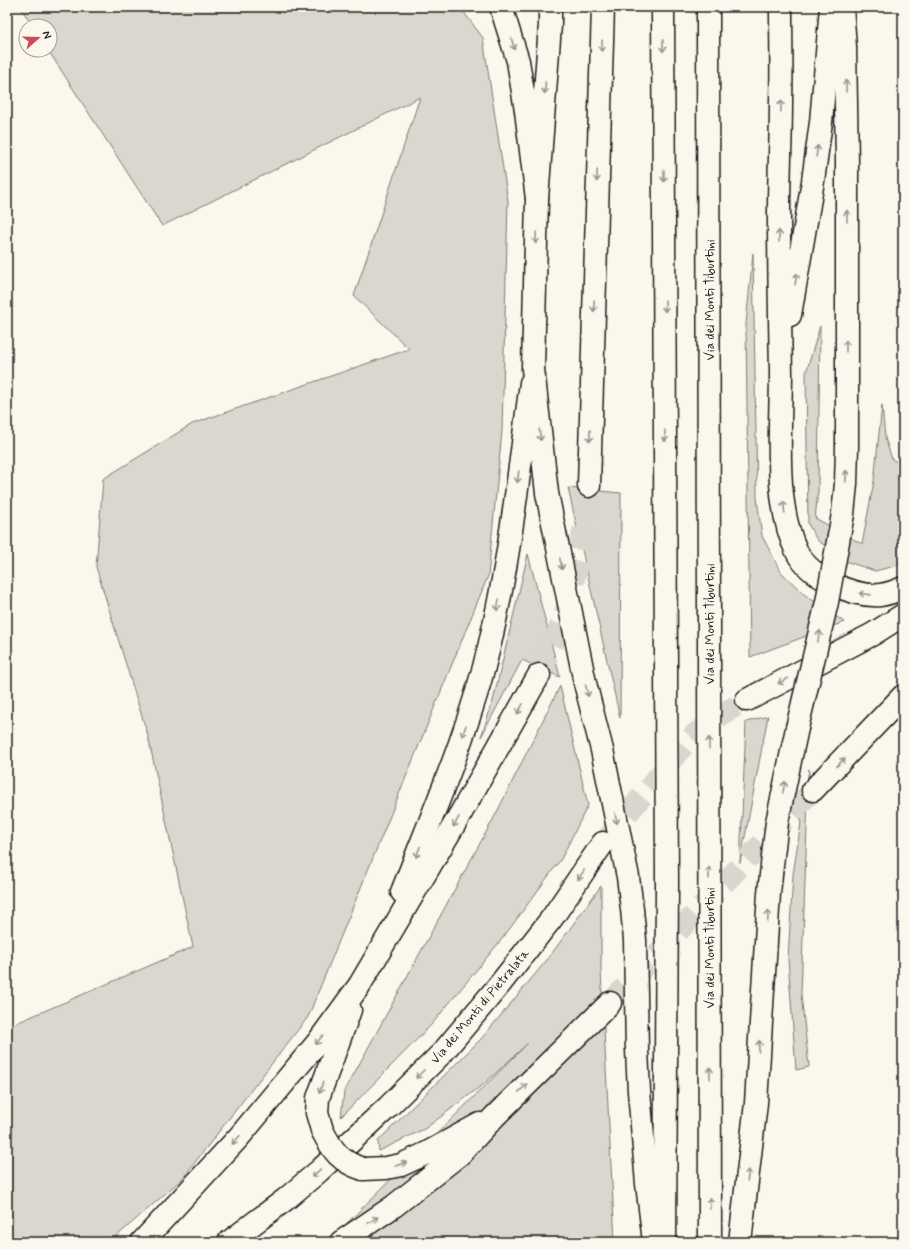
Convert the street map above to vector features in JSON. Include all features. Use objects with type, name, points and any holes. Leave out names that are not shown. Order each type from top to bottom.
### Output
[{"type":"main road","points":[[501,7],[518,61],[537,199]]},
{"type":"main road","points":[[377,956],[455,758],[468,720],[490,645],[501,590],[533,369],[537,199],[550,25],[550,7]]},
{"type":"main road","points":[[589,486],[603,7]]},
{"type":"main road","points":[[663,7],[667,876],[665,1242]]},
{"type":"main road","name":"Via dei Monti Tiburtini","points":[[708,7],[710,1242]]},
{"type":"main road","points":[[781,7],[779,212],[781,457],[783,503],[788,529],[802,560],[817,574],[843,588],[857,593],[880,595],[889,594],[903,588]]},
{"type":"main road","points":[[781,373],[820,130],[831,7]]},
{"type":"main road","points":[[740,1242],[756,1103],[769,893],[774,847],[797,728],[827,602],[846,484],[847,162],[845,47],[842,7]]},
{"type":"main road","points":[[533,369],[547,493],[552,520],[628,877],[635,940],[639,1091],[647,1184],[654,1242]]},
{"type":"main road","points":[[747,700],[873,634],[903,615]]},
{"type":"main road","points":[[142,1242],[239,1137],[318,1042],[359,986],[457,820],[539,675]]},
{"type":"main road","points":[[813,790],[903,696]]},
{"type":"main road","name":"Via dei Monti di Pietralata","points":[[229,1242],[286,1199],[319,1171],[387,1108],[442,1052],[500,984],[552,918],[603,843]]},
{"type":"main road","points":[[359,986],[318,1098],[317,1112],[322,1130],[329,1145],[339,1157],[350,1165],[362,1169],[386,1168],[401,1165],[427,1153],[495,1116]]},
{"type":"main road","points":[[340,1242],[394,1206],[460,1154],[495,1116],[610,1002]]},
{"type":"shaded area","points":[[20,7],[460,7],[483,38],[508,201],[502,431],[488,576],[308,1017],[182,1179],[110,1242],[7,1242],[7,1027],[193,947],[148,736],[96,567],[103,479],[192,424],[409,349],[354,296],[420,97],[162,226],[53,58],[58,58],[58,18],[28,18]]},
{"type":"shaded area","points":[[753,253],[757,498],[762,536],[781,572],[805,595],[844,622],[750,657],[746,324]]},
{"type":"shaded area","points":[[820,326],[818,492],[815,518],[862,544],[874,481],[882,405],[885,438],[892,459],[903,466],[903,564],[875,571],[848,562],[817,540],[808,524],[806,373]]},
{"type":"shaded area","points":[[568,488],[621,493],[620,718]]},
{"type":"shaded area","points":[[528,554],[560,677],[522,660],[481,737],[493,701]]},
{"type":"shaded area","points":[[560,686],[588,805],[561,859],[502,939],[432,1024],[341,1117],[344,1092],[496,814]]},
{"type":"shaded area","points":[[768,716],[740,863],[746,722]]},
{"type":"shaded area","points":[[809,769],[801,994],[809,1067],[796,1070],[788,959],[793,875]]},
{"type":"shaded area","points":[[601,886],[601,971],[615,1242],[328,1242],[528,1043],[485,1083],[426,1128],[379,1151],[378,1141],[481,1039],[547,960]]},
{"type":"tunnel","points":[[539,675],[560,626],[570,595],[579,555],[589,486]]},
{"type":"tunnel","points":[[607,839],[679,751],[694,735],[727,711],[747,700]]},
{"type":"tunnel","points":[[610,1003],[813,790]]}]
